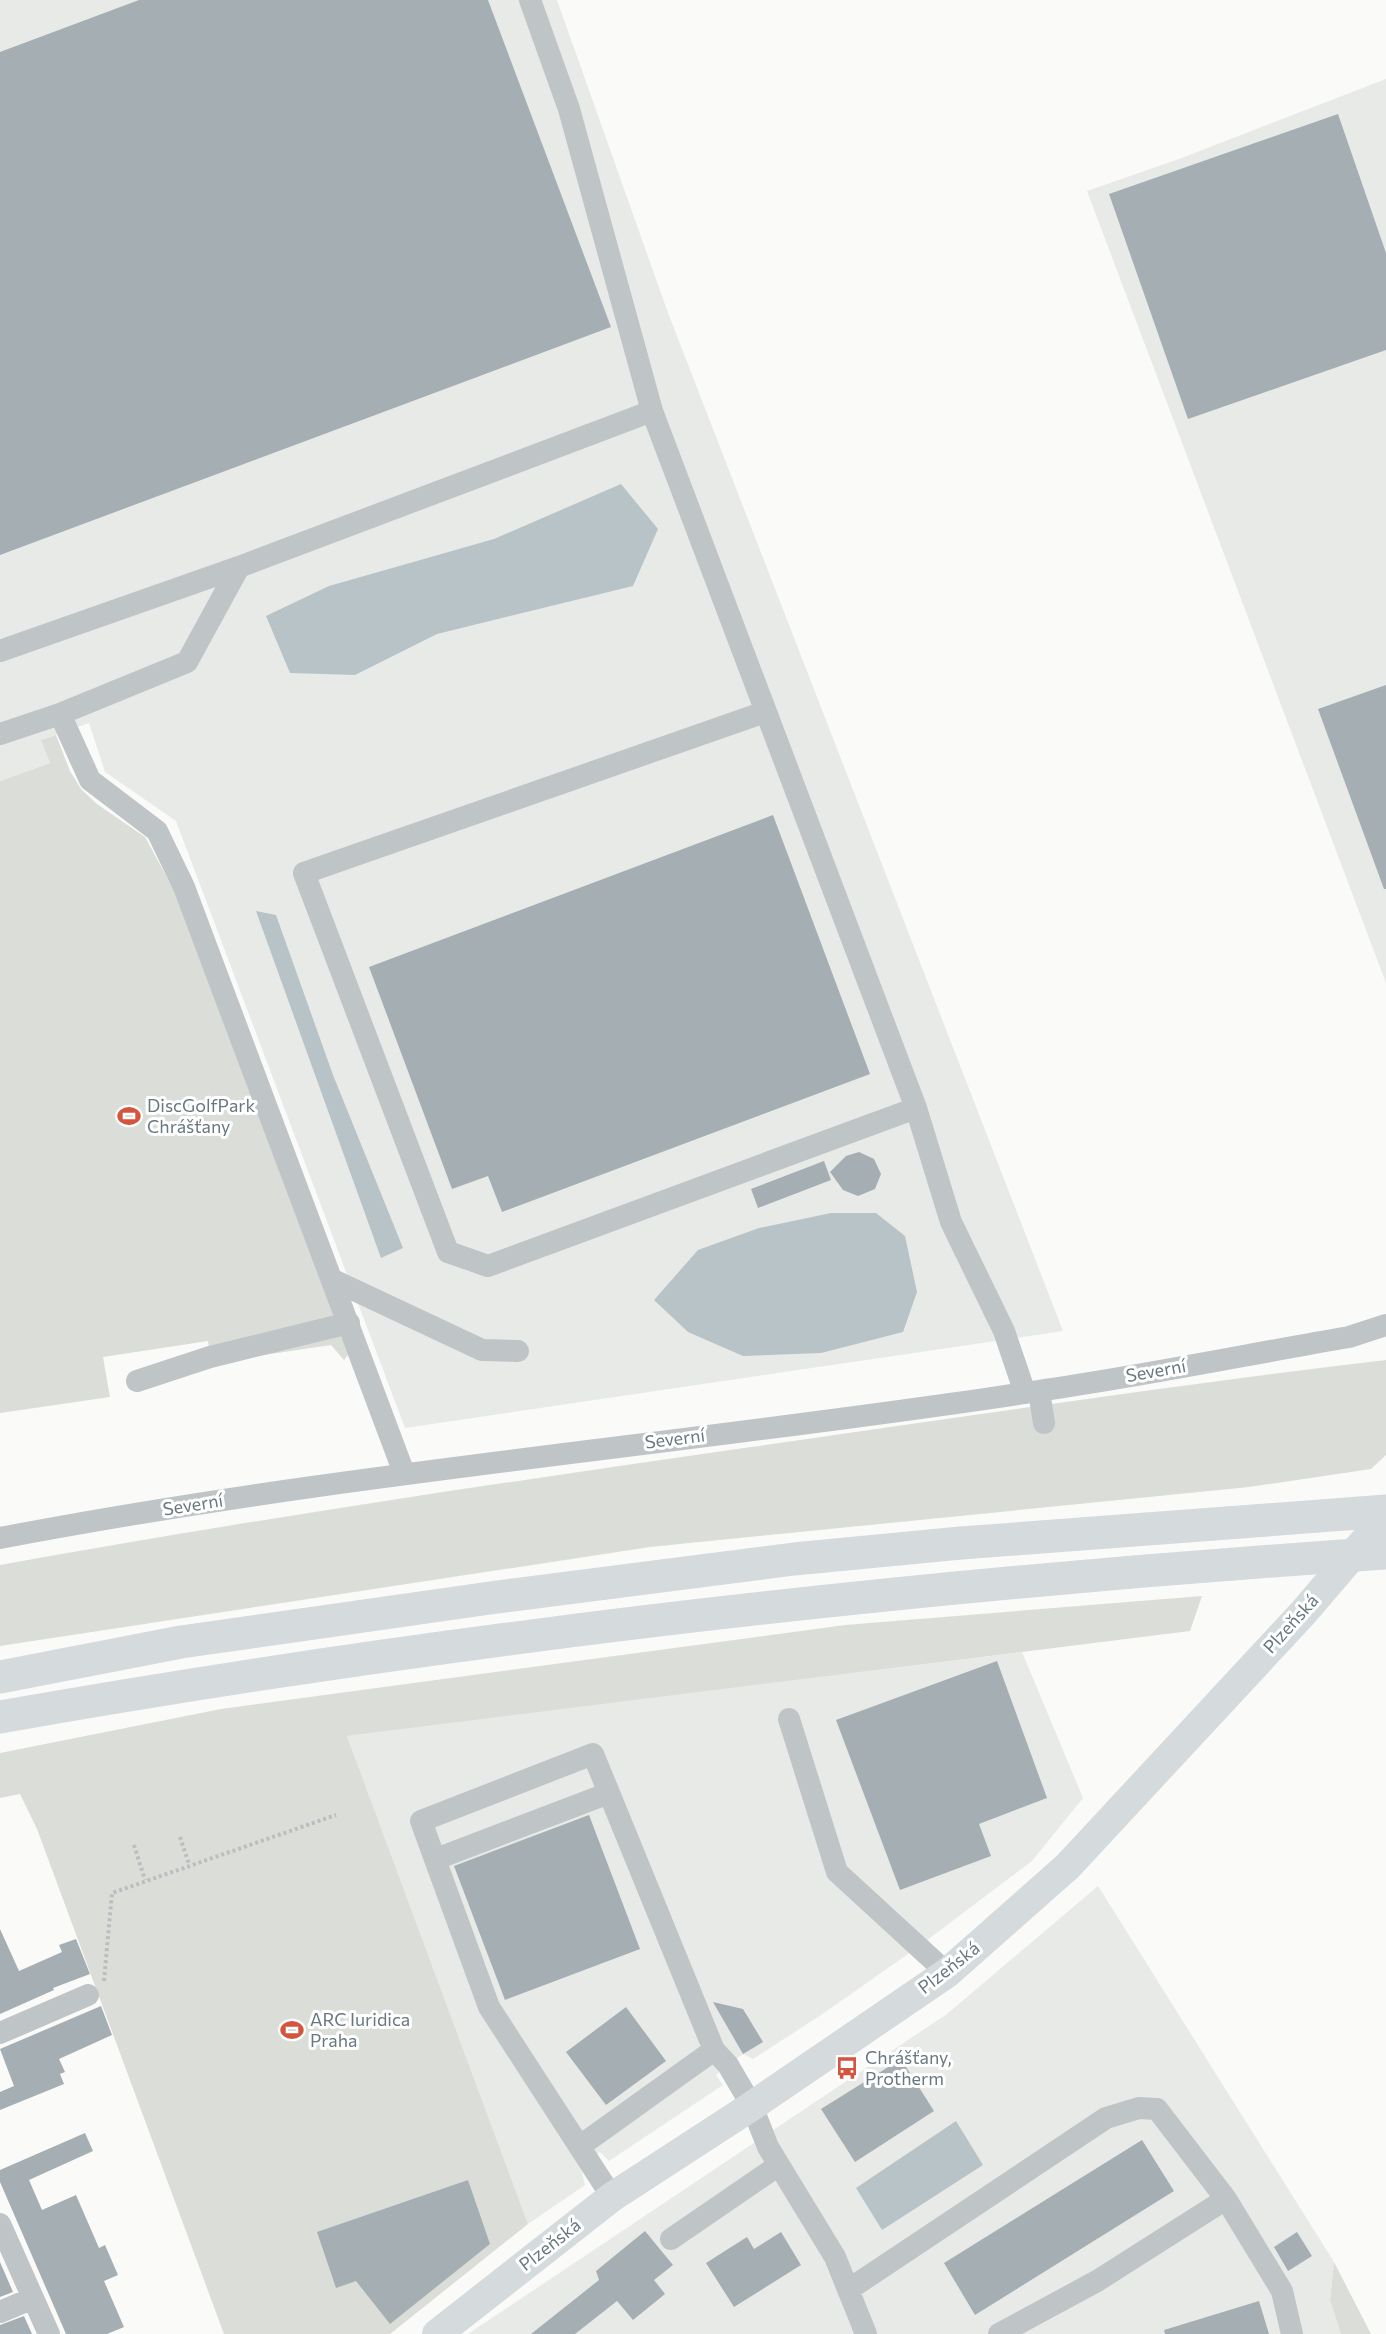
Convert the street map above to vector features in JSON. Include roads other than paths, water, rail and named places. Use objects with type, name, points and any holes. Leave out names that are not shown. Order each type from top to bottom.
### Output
[{"type":"highway","points":[[0,1677],[181,1642],[490,1598],[794,1559],[1285,1517],[1386,1513]]},
{"type":"highway","points":[[0,1717],[185,1684],[505,1639],[795,1603],[1246,1562],[1386,1553]]},
{"type":"main road","name":"Plzeňská","points":[[436,2334],[612,2197],[752,2106],[947,1973],[1068,1866],[1303,1613],[1386,1513]]},
{"type":"street","points":[[530,0],[569,110],[652,411],[916,1108],[951,1222],[1004,1331],[1044,1423]]},
{"type":"street","points":[[0,651],[239,567],[652,411]]},
{"type":"street","points":[[0,734],[60,714],[187,662],[239,567]]},
{"type":"street","points":[[765,712],[304,873],[448,1252],[488,1266],[916,1108]]},
{"type":"street","points":[[60,714],[90,780],[157,831],[184,887],[350,1323],[404,1473]]},
{"type":"street","points":[[333,1280],[482,1350],[518,1351]]},
{"type":"street","points":[[137,1381],[210,1357],[350,1323]]},
{"type":"street","name":"Severní","points":[[0,1538],[195,1504],[404,1473],[1032,1392],[1349,1337],[1386,1325]]},
{"type":"street","name":"Severní","points":[[1349,1337],[1386,1338]]},
{"type":"street","points":[[789,1719],[837,1872],[947,1973]]},
{"type":"street","points":[[612,2197],[489,2007],[421,1821],[593,1754],[714,2050],[728,2065],[752,2106],[768,2147],[835,2257],[866,2334]]},
{"type":"street","points":[[436,1859],[609,1793]]},
{"type":"street","points":[[0,2033],[88,1995]]},
{"type":"street","points":[[580,2146],[714,2050]]},
{"type":"street","points":[[848,2290],[1106,2118],[1139,2108],[1157,2109],[1226,2199],[1282,2291],[1292,2334]]},
{"type":"street","points":[[671,2239],[779,2165]]},
{"type":"street","points":[[999,2334],[1097,2282],[1226,2199]]},
{"type":"street","points":[[0,2224],[49,2334]]},
{"type":"street","points":[[0,2312],[33,2298]]},
{"type":"place","name":"DiscGolfPark Chrášťany","points":[[129,1116]]},
{"type":"place","name":"ARC Iuridica Praha","points":[[292,2030]]},
{"type":"place","name":"Chrášťany, Protherm","points":[[847,2068]]}]
